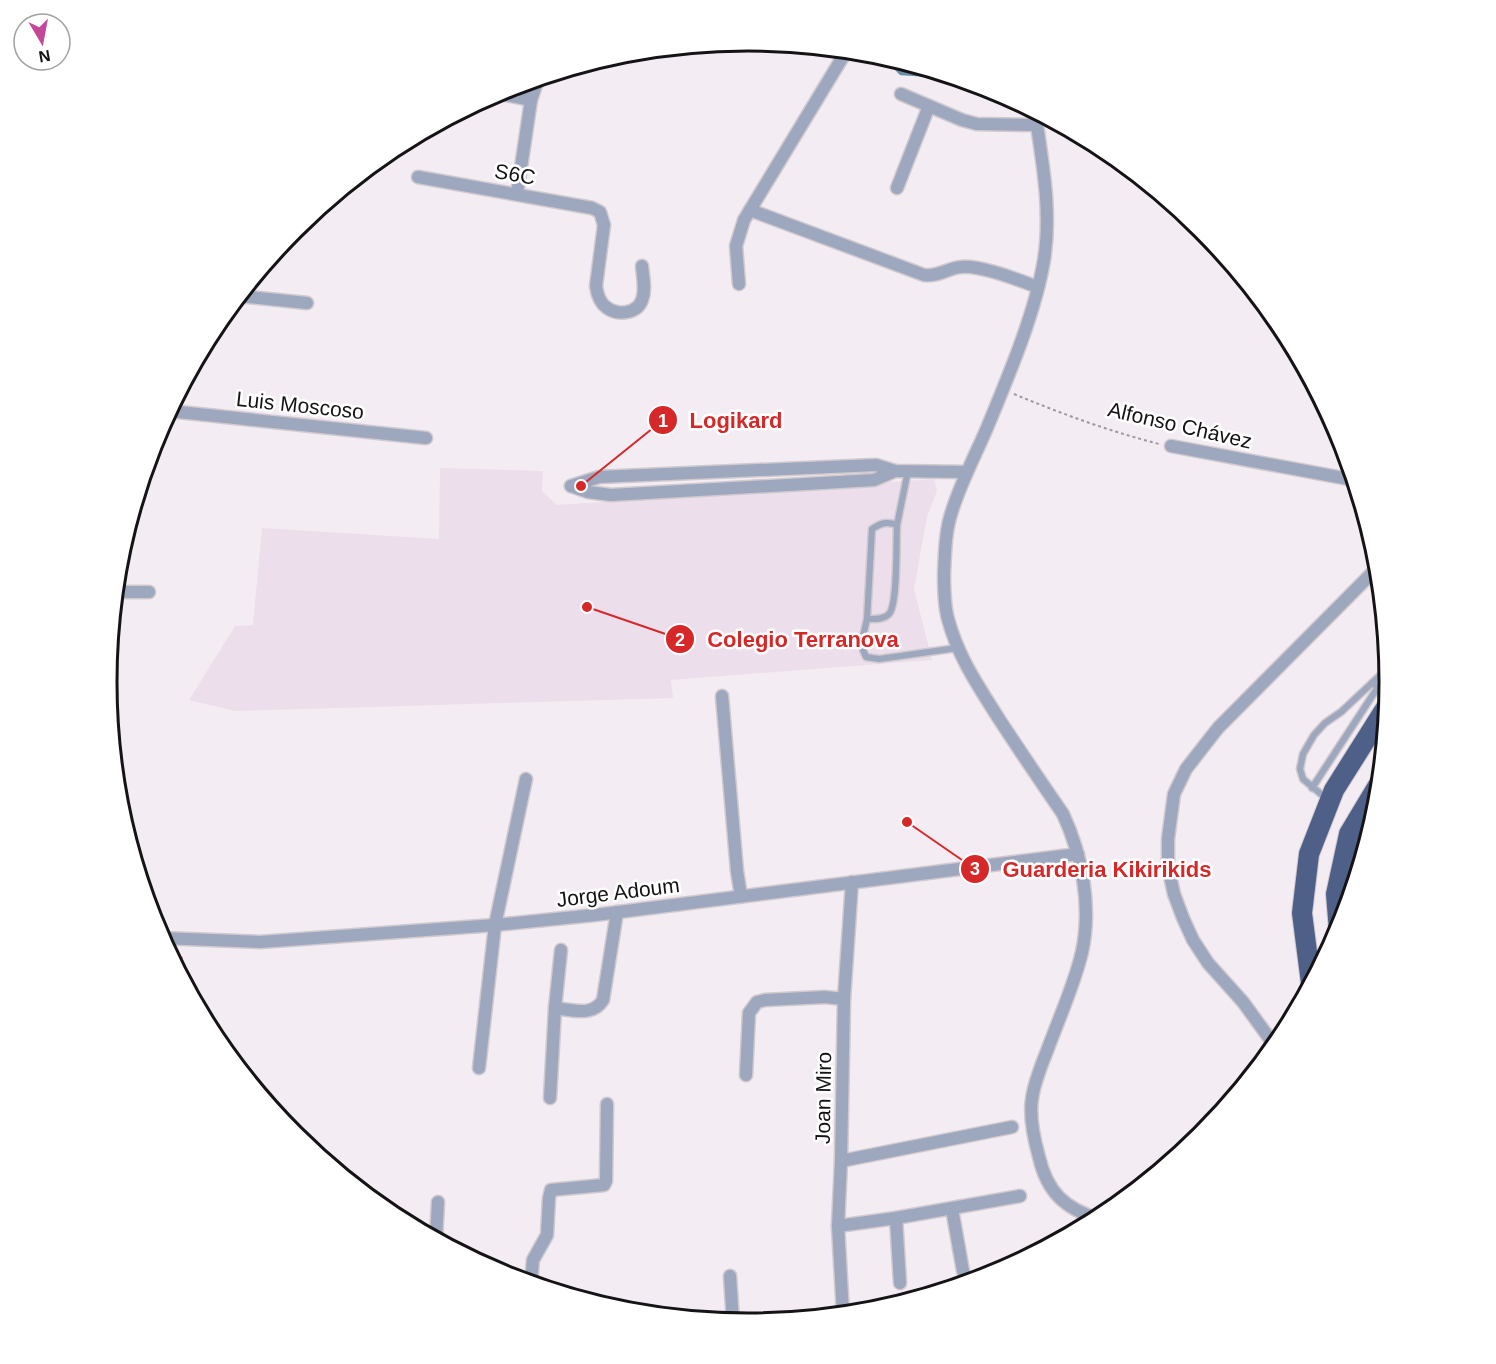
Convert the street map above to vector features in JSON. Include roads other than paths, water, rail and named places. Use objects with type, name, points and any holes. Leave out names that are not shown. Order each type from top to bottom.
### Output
[{"type":"highway","points":[[1309,970],[1302,913],[1309,855],[1334,790],[1378,720]]},
{"type":"highway","points":[[1337,908],[1336,894],[1349,834],[1368,802]]},
{"type":"street","points":[[739,284],[736,246],[738,234],[750,210],[842,58]]},
{"type":"street","points":[[528,99],[533,89]]},
{"type":"street","points":[[514,194],[529,90]]},
{"type":"street","points":[[901,93],[977,124],[1032,118]]},
{"type":"street","points":[[514,96],[528,99]]},
{"type":"street","points":[[897,188],[930,106]]},
{"type":"street","points":[[1036,121],[1045,189],[1047,227],[1044,260],[1038,287],[1003,389],[966,472],[951,513],[945,551],[944,588],[946,607],[957,648],[968,671],[1063,814],[1072,832],[1078,854],[1085,904],[1082,951],[1041,1067],[1032,1098],[1032,1117],[1041,1169],[1052,1191],[1066,1205],[1087,1214]]},
{"type":"street","name":"S6C","points":[[418,177],[592,208],[600,212],[604,225],[596,286],[600,301],[606,308],[618,313],[627,312],[639,306],[644,296],[642,266]]},
{"type":"street","points":[[750,210],[924,275],[935,275],[959,267],[968,267],[1038,287]]},
{"type":"street","points":[[248,297],[307,303]]},
{"type":"street","name":"Luis Moscoso","points":[[178,412],[426,438]]},
{"type":"street","name":"Alfonso Chávez","points":[[1171,446],[1346,478]]},
{"type":"street","points":[[902,471],[874,480],[611,495],[588,492],[570,486],[599,477],[876,465],[902,471],[966,472]]},
{"type":"street","points":[[746,470],[747,488]]},
{"type":"street","points":[[1269,1038],[1243,1002],[1208,963],[1193,940],[1183,918],[1174,894],[1168,867],[1168,839],[1174,794],[1186,769],[1218,728],[1370,575]]},
{"type":"street","points":[[123,592],[150,592]]},
{"type":"street","points":[[722,696],[736,871],[741,896]]},
{"type":"street","points":[[479,1068],[495,925],[526,778]]},
{"type":"street","name":"Jorge Adoum","points":[[172,938],[260,942],[495,925],[617,912],[1078,854]]},
{"type":"street","name":"Joan Miro","points":[[843,1306],[838,1226],[844,999],[852,882]]},
{"type":"street","points":[[555,1008],[586,1011],[599,1006],[603,1000],[617,912]]},
{"type":"street","points":[[550,1098],[561,950]]},
{"type":"street","points":[[746,1075],[749,1013],[757,1002],[825,997],[844,999]]},
{"type":"street","points":[[532,1275],[533,1260],[547,1235],[551,1190],[604,1185],[606,1181],[607,1104]]},
{"type":"street","points":[[841,1161],[1012,1127]]},
{"type":"street","points":[[838,1226],[1020,1196]]},
{"type":"street","points":[[436,1230],[438,1202]]},
{"type":"street","points":[[952,1209],[963,1271]]},
{"type":"street","points":[[896,1218],[900,1283]]},
{"type":"street","points":[[730,1276],[732,1313]]},
{"type":"lane","points":[[867,619],[887,615],[894,603],[902,471]]},
{"type":"lane","points":[[897,525],[885,522],[872,529],[867,619],[861,645],[866,657],[871,659],[957,648]]},
{"type":"lane","points":[[1312,788],[1379,680]]},
{"type":"lane","points":[[1375,685],[1379,688]]},
{"type":"lane","points":[[1330,802],[1303,778],[1300,769],[1304,754],[1314,735],[1375,685]]},
{"type":"waterway","points":[[898,70],[901,73],[914,74]]},
{"type":"place","name":"Logikard","points":[[581,486]]},
{"type":"place","name":"Colegio Terranova","points":[[587,607]]},
{"type":"place","name":"Guarderia Kikirikids","points":[[907,822]]}]
